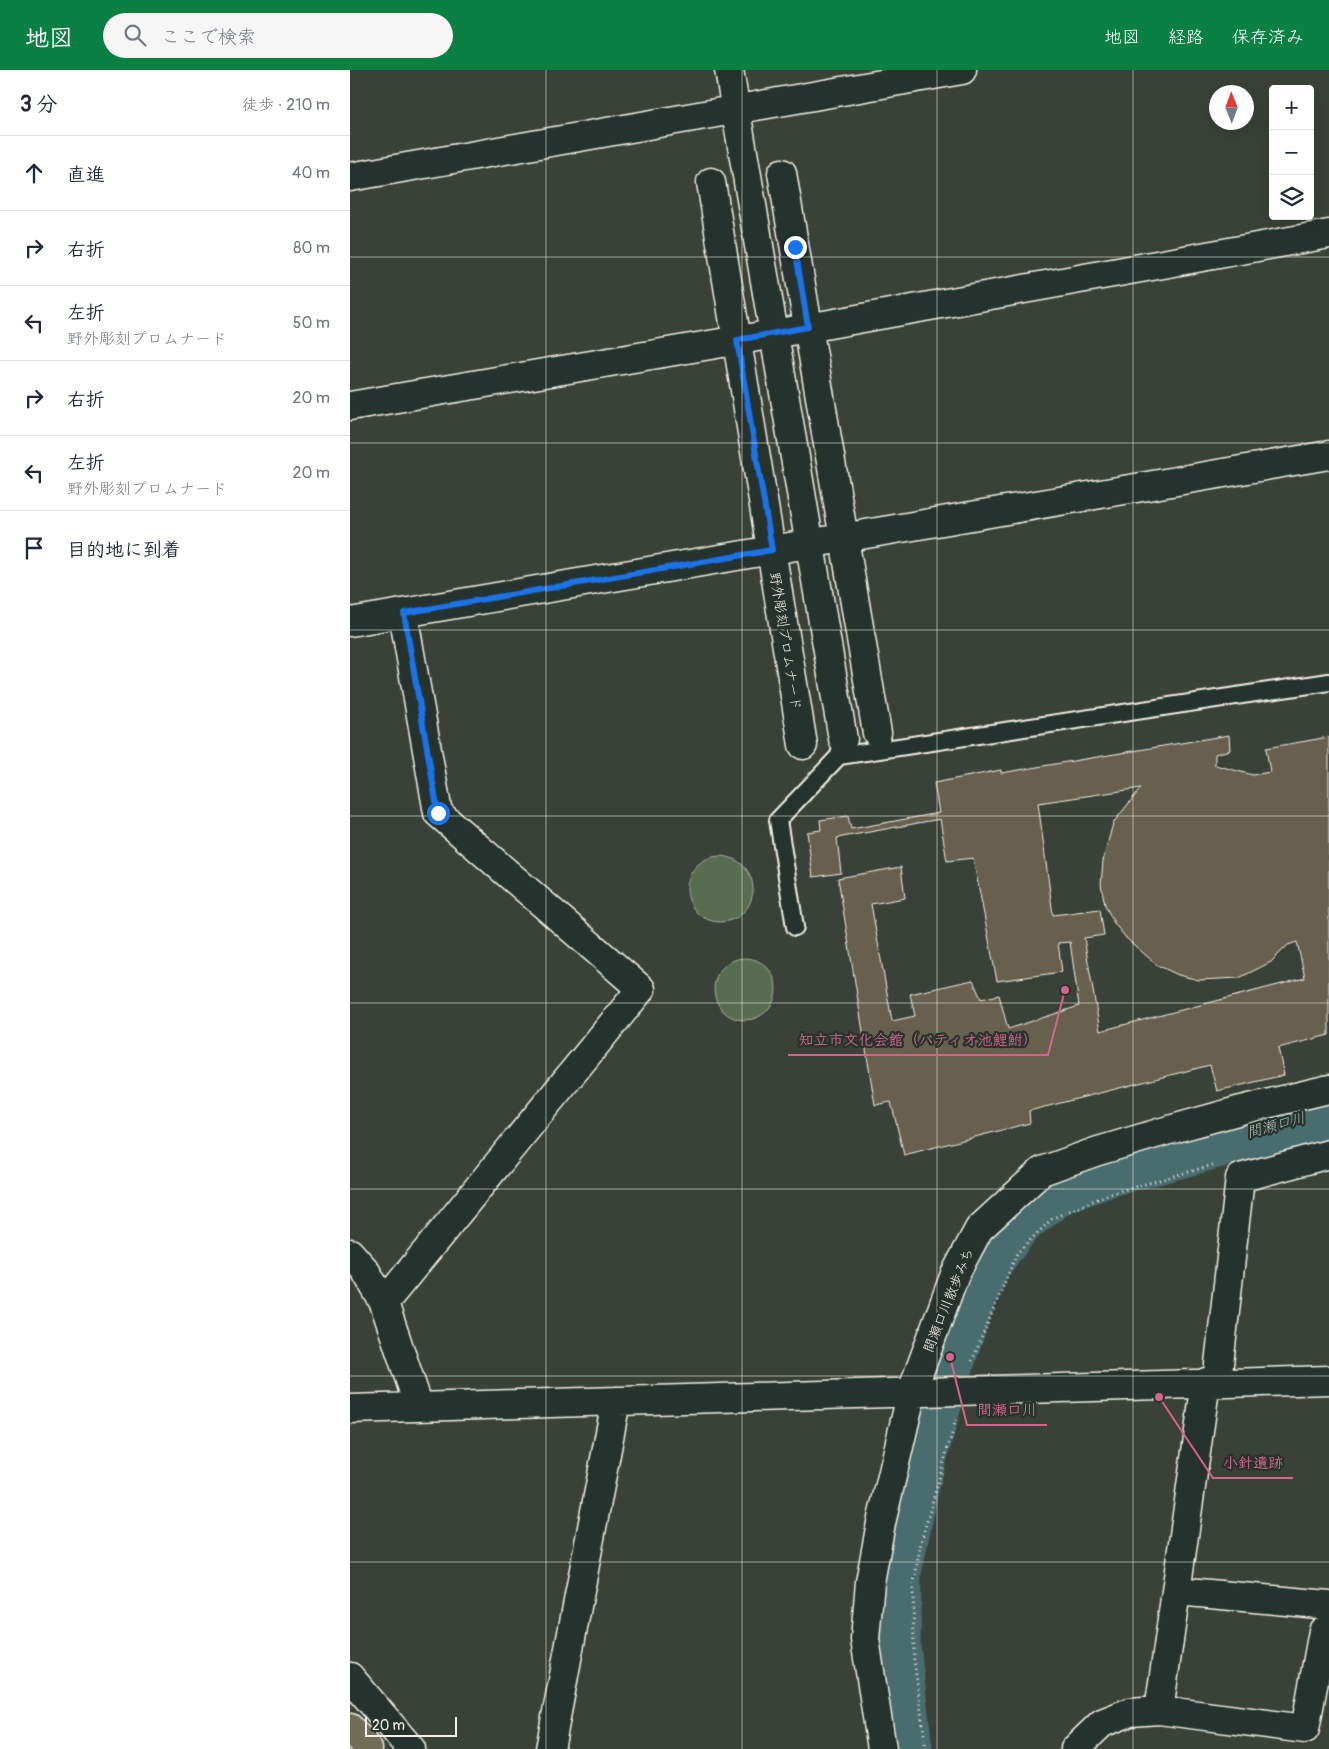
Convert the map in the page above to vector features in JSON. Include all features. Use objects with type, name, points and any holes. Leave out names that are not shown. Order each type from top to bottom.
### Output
[{"type":"highway","points":[[350,1728],[368,1749]]},
{"type":"street","points":[[729,70],[810,544],[841,748]]},
{"type":"street","points":[[350,177],[962,70]]},
{"type":"street","points":[[782,173],[877,733]]},
{"type":"street","name":"野外彫刻プロムナード","points":[[711,182],[804,745]]},
{"type":"street","points":[[350,406],[774,334],[1329,234]]},
{"type":"street","points":[[350,622],[1329,455]]},
{"type":"street","points":[[384,1303],[641,989],[438,813],[404,613]]},
{"type":"street","name":"間瀬口川散歩みち","points":[[882,1749],[865,1639],[870,1582],[881,1523],[914,1391],[955,1274],[979,1229],[1042,1171],[1095,1152],[1162,1132],[1241,1110],[1329,1089]]},
{"type":"street","points":[[1159,1710],[1211,1382],[1240,1178],[1329,1154]]},
{"type":"street","points":[[350,1253],[365,1270],[384,1303],[419,1407]]},
{"type":"street","points":[[350,1409],[1329,1380]]},
{"type":"street","points":[[550,1749],[616,1401]]},
{"type":"street","points":[[1177,1591],[1329,1605]]},
{"type":"street","points":[[1075,1749],[1102,1724],[1130,1712],[1159,1710],[1305,1729],[1323,1631],[1329,1632]]},
{"type":"street","points":[[350,1677],[411,1749]]},
{"type":"lane","points":[[795,927],[778,820],[841,748],[1329,682]]},
{"type":"green space","points":[[720,856],[733,859],[743,866],[750,876],[753,889],[750,902],[743,912],[733,919],[720,922],[707,919],[697,912],[690,902],[687,889],[690,876],[697,866],[707,859]]},
{"type":"green space","points":[[745,958],[757,961],[767,967],[773,977],[776,989],[773,1001],[767,1011],[757,1017],[745,1020],[733,1017],[723,1011],[717,1001],[714,989],[717,977],[723,967],[733,961]]},
{"type":"building","points":[[1229,735],[1230,750],[1215,754],[1215,765],[1253,775],[1270,772],[1266,748],[1329,737],[1329,1035],[1278,1048],[1284,1075],[1217,1091],[1210,1065],[1029,1111],[1030,1123],[904,1155],[891,1102],[875,1105],[838,878],[901,867],[905,898],[871,904],[892,1021],[915,1016],[910,994],[973,980],[981,999],[999,995],[1008,1029],[1079,1006],[1070,942],[1058,943],[1062,972],[997,981],[973,858],[947,861],[940,819],[837,838],[841,873],[813,877],[807,832],[821,830],[820,820],[848,816],[851,829],[939,813],[934,783],[1001,770],[1001,773]],"holes":[[[1141,788],[1113,823],[1103,861],[1101,884],[1105,905],[1114,923],[1126,938],[1157,965],[1178,975],[1199,980],[1239,978],[1271,962],[1288,945],[1297,942],[1305,978],[1100,1031],[1084,938],[1104,935],[1100,909],[1053,915],[1038,803]]]},
{"type":"waterway","name":"間瀬口川","points":[[905,1749],[893,1646],[894,1572],[913,1480],[932,1411],[961,1318],[984,1262],[1016,1220],[1057,1188],[1107,1170],[1329,1111]]},
{"type":"place","name":"知立市文化会館（パティオ池鯉鮒）","points":[[1065,990]]},
{"type":"place","name":"間瀬口川","points":[[950,1357]]},
{"type":"place","name":"小針遺跡","points":[[1159,1397]]},
{"type":"route","points":[[438,813],[404,613],[772,550],[737,340],[808,327],[795,247]]}]
